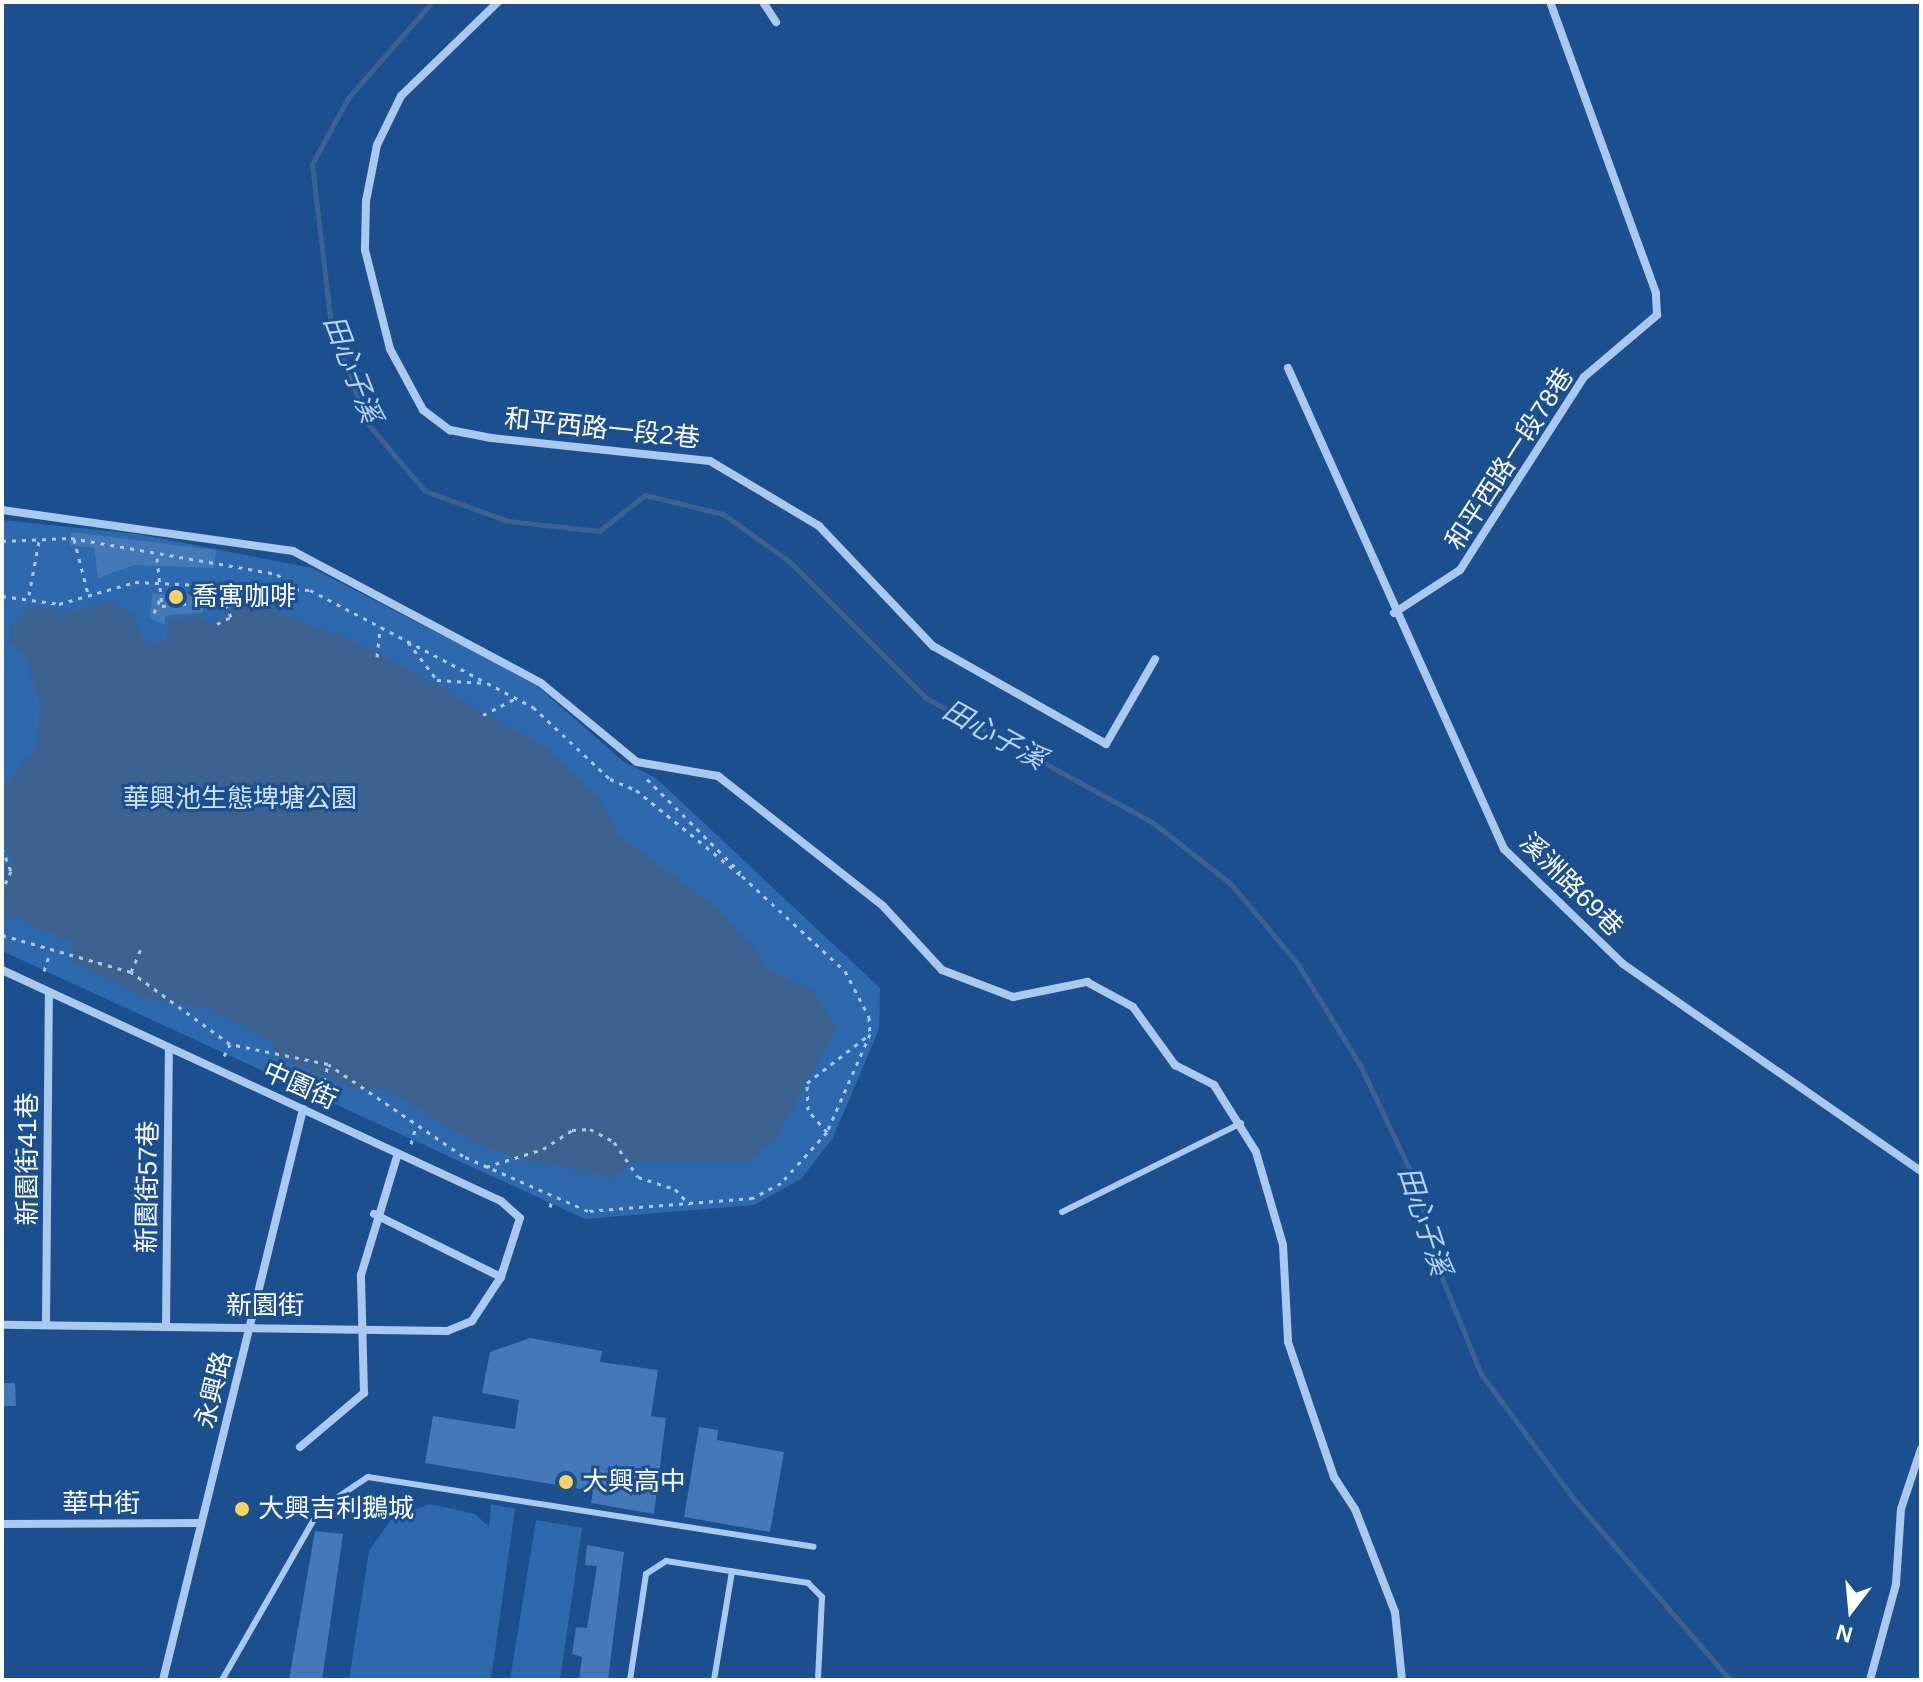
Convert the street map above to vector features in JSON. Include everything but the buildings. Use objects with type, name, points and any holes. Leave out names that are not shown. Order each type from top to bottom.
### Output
[{"type":"street","name":"和平西路一段2巷","points":[[498,2],[401,96],[377,145],[366,201],[365,250],[390,349],[423,410],[450,430],[491,438],[710,461],[819,526],[933,646],[1106,744],[1155,659]]},
{"type":"street","points":[[763,2],[776,22]]},
{"type":"street","name":"和平西路一段78巷","points":[[1394,613],[1460,570],[1584,377],[1657,315],[1656,293],[1550,2]]},
{"type":"street","name":"溪洲路69巷","points":[[1288,368],[1357,510],[1394,613],[1504,849],[1623,964],[1921,1171]]},
{"type":"street","points":[[2,510],[293,551],[541,683],[637,762],[718,776],[883,906],[942,970],[1013,997],[1087,982],[1104,988],[1151,1026],[1175,1065],[1214,1085],[1241,1123],[1283,1245],[1288,1342],[1334,1477],[1355,1509],[1395,1612],[1402,1680]]},
{"type":"street","name":"中園街","points":[[2,970],[169,1050],[501,1201],[520,1218],[501,1277]]},
{"type":"street","name":"新園街41巷","points":[[46,1325],[49,994]]},
{"type":"street","name":"新園街57巷","points":[[166,1325],[169,1050]]},
{"type":"street","name":"永興路","points":[[163,1680],[303,1109]]},
{"type":"street","points":[[300,1447],[364,1393],[361,1275],[374,1214],[398,1153]]},
{"type":"street","points":[[374,1214],[501,1277]]},
{"type":"street","name":"新園街","points":[[2,1325],[362,1326],[447,1331],[472,1321],[501,1277]]},
{"type":"street","points":[[1870,1680],[1896,1584],[1901,1509],[1921,1449]]},
{"type":"street","name":"華中街","points":[[2,1524],[201,1523]]},
{"type":"lane","points":[[1062,1212],[1241,1123]]},
{"type":"lane","points":[[222,1680],[320,1509],[368,1477],[814,1547]]},
{"type":"lane","points":[[630,1680],[646,1574],[666,1561],[808,1583],[822,1597],[818,1680]]},
{"type":"lane","points":[[714,1680],[732,1571]]},
{"type":"path","points":[[96,542],[97,535]]},
{"type":"path","points":[[74,539],[88,594]]},
{"type":"path","points":[[2,541],[74,539],[138,549],[157,558],[277,574],[289,584],[518,697],[610,779],[636,790],[742,876]]},
{"type":"path","points":[[138,549],[139,540]]},
{"type":"path","points":[[29,595],[39,541]]},
{"type":"path","points":[[157,558],[162,606],[195,603]]},
{"type":"path","points":[[2,596],[29,595],[59,604],[135,582],[289,584]]},
{"type":"path","points":[[217,624],[231,617],[221,595]]},
{"type":"path","points":[[154,613],[160,596]]},
{"type":"path","points":[[377,657],[380,627]]},
{"type":"path","points":[[407,640],[437,680],[489,683]]},
{"type":"path","points":[[483,715],[518,697]]},
{"type":"path","points":[[2,935],[50,953],[131,972],[230,1044],[328,1064],[416,1127],[486,1167],[588,1211],[753,1198],[793,1173],[827,1132],[870,1034],[869,1017],[845,971],[742,876],[647,779]]},
{"type":"path","points":[[2,848],[11,871],[2,891]]},
{"type":"path","points":[[131,972],[141,949]]},
{"type":"path","points":[[44,971],[50,953]]},
{"type":"path","points":[[827,1132],[808,1110],[807,1083],[870,1034]]},
{"type":"path","points":[[224,1056],[230,1044]]},
{"type":"path","points":[[319,1101],[328,1064]]},
{"type":"path","points":[[411,1144],[416,1127]]},
{"type":"path","points":[[486,1167],[510,1154],[532,1154],[560,1135],[590,1129],[614,1142],[648,1183],[682,1193],[689,1204]]},
{"type":"path","points":[[550,1207],[553,1197]]},
{"type":"green space","name":"華興池生態埤塘公園","points":[[2,520],[138,534],[312,568],[534,683],[624,762],[656,778],[880,988],[879,1029],[833,1138],[801,1179],[754,1205],[585,1219],[2,951]]},
{"type":"green space","points":[[430,1504],[475,1514],[489,1527],[491,1504],[515,1509],[491,1680],[349,1680],[369,1551],[392,1518]]},
{"type":"green space","points":[[536,1520],[582,1528],[560,1680],[510,1680]]},
{"type":"shaded area","name":"華興池生態埤塘公園","points":[[225,592],[367,646],[543,745],[602,803],[619,835],[721,911],[773,972],[811,988],[837,1028],[774,1142],[748,1162],[632,1163],[615,1178],[525,1160],[479,1145],[385,1090],[358,1090],[276,1057],[272,1043],[210,1009],[149,999],[74,962],[71,943],[2,911],[2,863],[15,865],[2,837],[2,790],[35,749],[40,707],[27,662],[10,641],[11,624],[23,619],[27,604],[61,614],[108,603],[133,613],[146,646],[166,640],[169,619],[201,615],[211,624],[227,616],[218,594]]},
{"type":"waterway","name":"田心子溪","points":[[432,2],[348,98],[312,164],[331,326],[368,424],[425,491],[508,521],[599,531],[645,495],[723,514],[789,561],[926,698],[1152,822],[1231,884],[1297,963],[1360,1065],[1415,1181],[1442,1278],[1481,1374],[1573,1498],[1730,1680]]},
{"type":"place","name":"喬寓咖啡","points":[[176,597]]},
{"type":"place","name":"大興高中","points":[[566,1482]]},
{"type":"place","name":"大興吉利鵝城","points":[[242,1509]]}]
